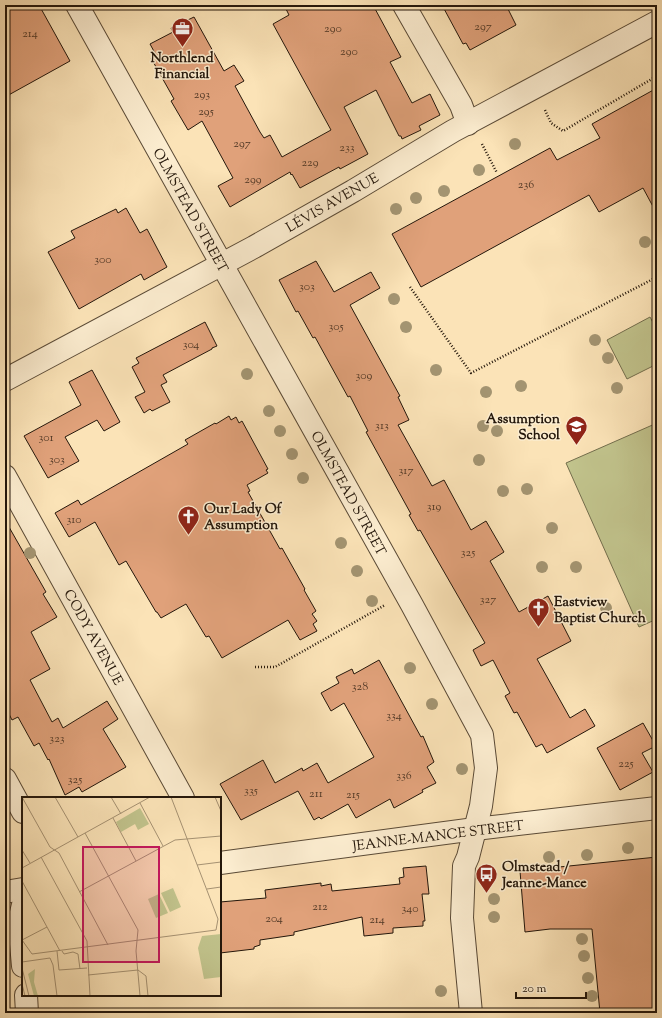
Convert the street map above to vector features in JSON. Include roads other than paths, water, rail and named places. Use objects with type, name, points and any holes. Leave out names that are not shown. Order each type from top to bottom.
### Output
[{"type":"street","name":"OLMSTEAD STREET","points":[[77,5],[405,594],[482,736],[486,768],[482,806],[468,857],[464,866],[462,918],[471,1013]]},
{"type":"street","points":[[404,5],[461,105],[468,124]]},
{"type":"street","name":"LÉVIS AVENUE","points":[[5,380],[221,264],[347,194],[453,131],[657,22]]},
{"type":"street","name":"CODY AVENUE","points":[[5,476],[182,797]]},
{"type":"street","points":[[5,779],[22,810]]},
{"type":"street","name":"JEANNE-MANCE STREET","points":[[221,864],[476,829],[657,808]]},
{"type":"street","points":[[5,892],[22,889]]},
{"type":"street","points":[[22,909],[19,921],[22,955]]},
{"type":"street","points":[[26,996],[27,1013]]},
{"type":"place","name":"Northlend Financial","points":[[182,48]]},
{"type":"place","name":"Assumption School","points":[[576,446]]},
{"type":"place","name":"Our Lady Of Assumption","points":[[189,536]]},
{"type":"place","name":"Eastview Baptist Church","points":[[539,628]]},
{"type":"place","name":"Olmstead / Jeanne-Mance","points":[[487,894]]}]
